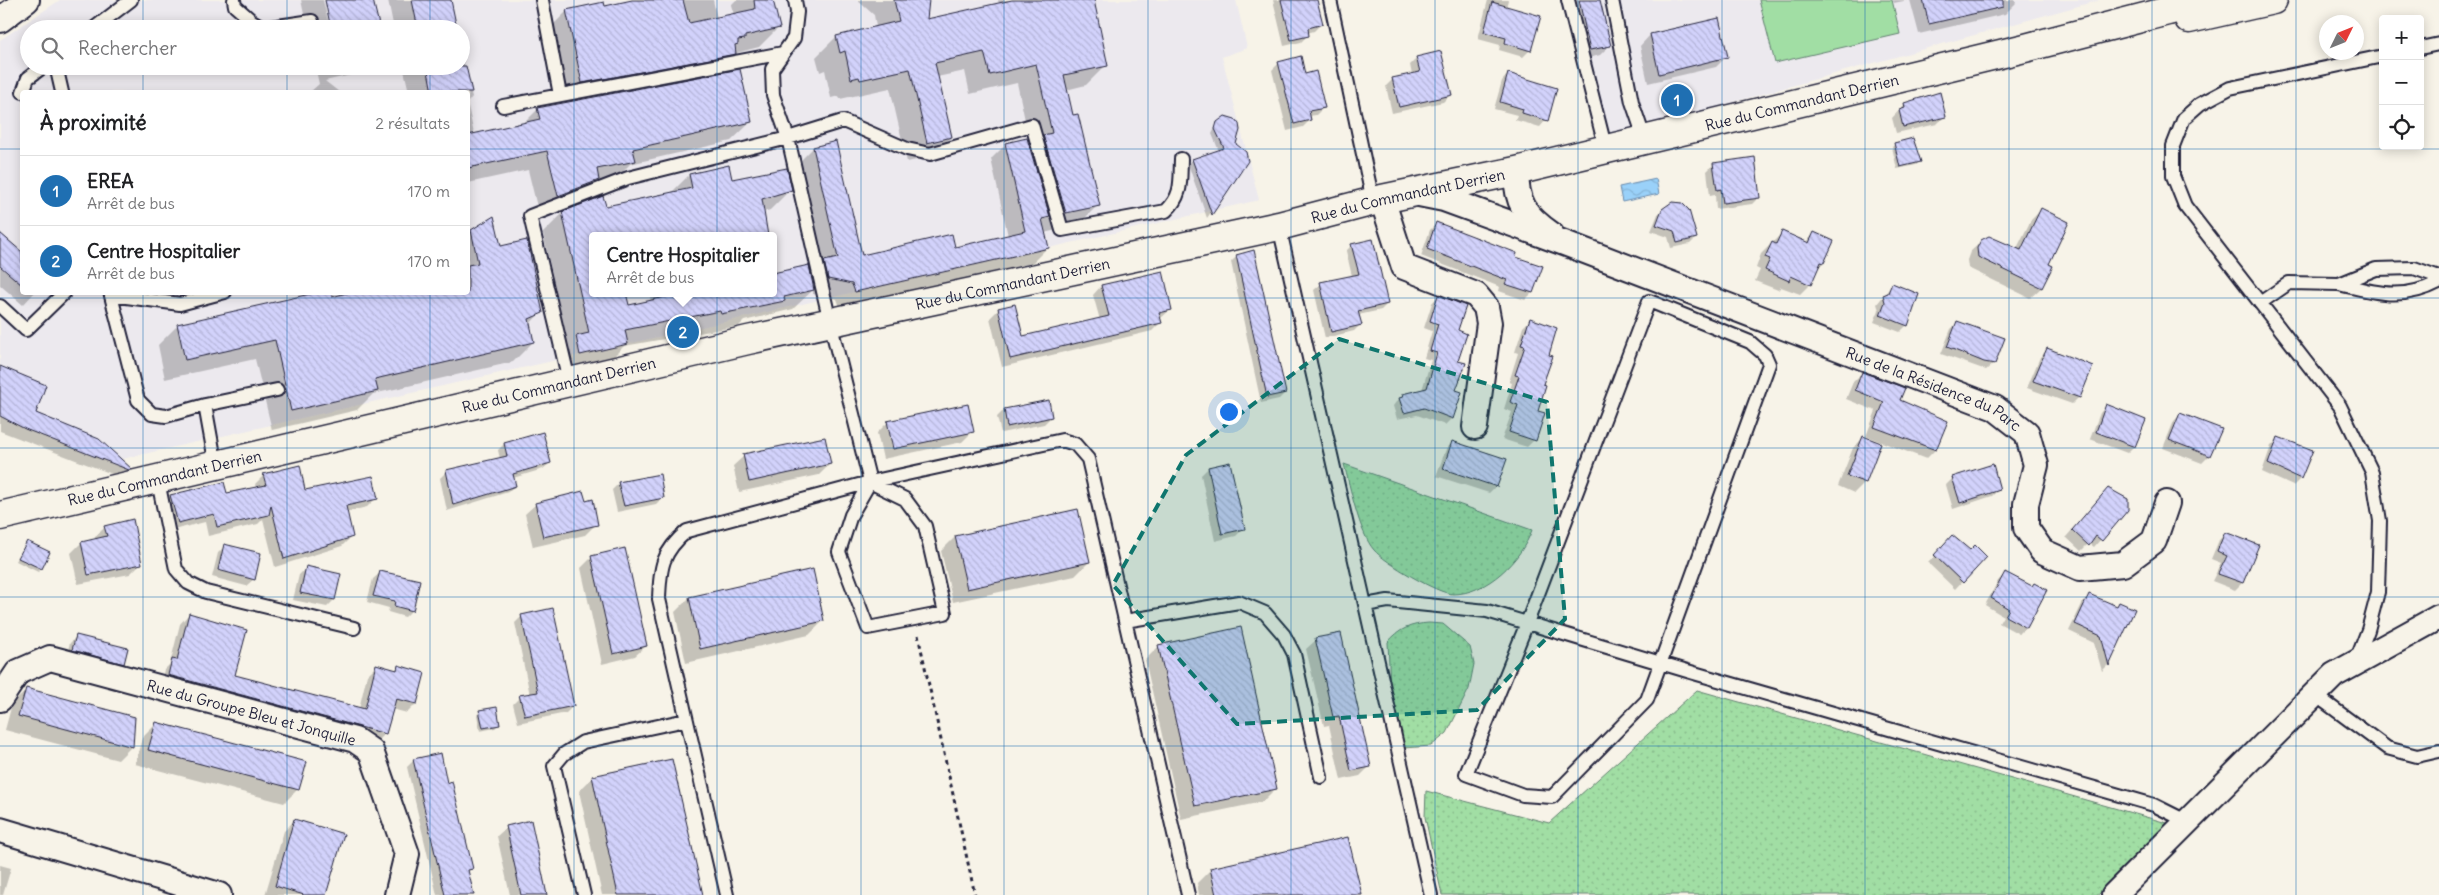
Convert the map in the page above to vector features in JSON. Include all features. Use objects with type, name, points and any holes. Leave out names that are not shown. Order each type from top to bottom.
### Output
[{"type":"main road","name":"Rue du Commandant Derrien","points":[[0,516],[830,322],[1279,226],[1378,200],[1606,150],[2025,48],[2211,0]]},
{"type":"main road","name":"Rue du Commandant Derrien","points":[[2025,48],[2212,14],[2273,0]]},
{"type":"street","points":[[0,20],[27,0]]},
{"type":"street","name":"Rue de la Résidence du Parc","points":[[1516,171],[1517,192],[1528,216],[1567,244]]},
{"type":"street","name":"Rue de la Résidence du Parc","points":[[1410,193],[1444,199],[1567,244],[1995,408],[2026,433],[2036,465],[2026,504],[2026,528],[2042,551],[2080,568],[2123,564],[2154,541],[2167,503]]},
{"type":"street","points":[[1378,200],[1404,267],[1476,295],[1486,307],[1489,323],[1475,427]]},
{"type":"street","points":[[2114,895],[2334,675],[2439,617]]},
{"type":"street","name":"Rue du Groupe Bleu et Jonquille","points":[[0,699],[18,672],[50,658],[355,740],[371,751],[407,854],[397,895]]},
{"type":"street","points":[[0,830],[218,895]]},
{"type":"lane","points":[[105,20],[131,0]]},
{"type":"lane","points":[[234,0],[235,6],[251,20]]},
{"type":"lane","points":[[542,0],[560,95]]},
{"type":"lane","points":[[795,0],[797,12],[794,38],[772,69],[773,95],[788,138],[830,322],[870,482],[851,515],[839,552],[868,628],[945,613],[925,526],[905,499],[870,482]]},
{"type":"lane","points":[[1330,0],[1378,200]]},
{"type":"lane","points":[[1568,0],[1606,150]]},
{"type":"lane","points":[[1612,0],[1632,102],[1645,140]]},
{"type":"lane","points":[[2424,47],[2439,44]]},
{"type":"lane","points":[[503,106],[783,53]]},
{"type":"lane","points":[[2355,663],[2368,630],[2378,592],[2380,521],[2372,472],[2340,406],[2185,206],[2174,176],[2173,146],[2184,118],[2200,104],[2230,88],[2379,57]]},
{"type":"lane","points":[[24,90],[28,78],[32,75]]},
{"type":"lane","points":[[58,75],[62,90]]},
{"type":"lane","points":[[566,368],[530,216],[628,178],[788,138],[843,121],[907,148],[930,154],[1032,125],[1062,230],[1166,211],[1175,202],[1180,190],[1181,159]]},
{"type":"lane","points":[[1279,226],[1431,895]]},
{"type":"lane","points":[[2339,284],[2376,269],[2414,268],[2439,277]]},
{"type":"lane","points":[[2260,303],[2289,283],[2339,284],[2386,295],[2424,290],[2439,282]]},
{"type":"lane","points":[[0,306],[26,330],[62,295]]},
{"type":"lane","points":[[110,295],[138,400],[152,414],[166,416],[277,390]]},
{"type":"lane","points":[[117,295],[180,304],[214,295]]},
{"type":"lane","points":[[1649,301],[1750,342],[1765,355],[1769,364],[1647,700],[1552,797],[1523,795],[1466,774],[1528,623],[1649,301]]},
{"type":"lane","points":[[205,406],[216,466]]},
{"type":"lane","points":[[727,895],[659,599],[660,574],[664,557],[672,543],[687,531],[870,482],[1062,440],[1075,444],[1088,458],[1188,895]]},
{"type":"lane","points":[[155,480],[160,491],[176,569],[188,583],[206,592],[354,628]]},
{"type":"lane","points":[[1365,606],[1388,601],[1486,611],[2154,805],[2186,822]]},
{"type":"lane","points":[[1125,621],[1239,602],[1265,613],[1284,635],[1294,654],[1321,777]]},
{"type":"lane","points":[[2314,694],[2387,748],[2417,756],[2439,751]]},
{"type":"lane","points":[[584,895],[554,766],[564,754],[583,742],[686,720]]},
{"type":"path","points":[[915,620],[975,895]]},
{"type":"highlighted area","points":[[1339,339],[1547,402],[1565,619],[1477,710],[1237,724],[1113,585],[1186,455]]},
{"type":"shaded area","points":[[60,0],[1236,0],[1247,48],[1222,57],[1259,200],[122,459],[99,439],[0,398],[0,40],[20,27],[20,75],[470,75],[470,20],[30,20]]},
{"type":"shaded area","points":[[1574,0],[2100,0],[1608,137]]},
{"type":"green space","points":[[1759,0],[1892,0],[1900,34],[1775,63]]},
{"type":"green space","points":[[1344,464],[1532,530],[1520,553],[1490,582],[1466,592],[1446,593],[1388,562],[1374,550],[1359,521]]},
{"type":"green space","points":[[1429,623],[1443,624],[1470,647],[1474,664],[1469,689],[1447,733],[1431,746],[1404,748],[1390,686],[1388,642],[1406,628]]},
{"type":"green space","points":[[1697,690],[2167,823],[2098,895],[1442,895],[1425,817],[1426,791],[1549,823]]},
{"type":"water","points":[[1656,179],[1659,194],[1622,202],[1619,187]]},
{"type":"building","points":[[325,0],[373,0],[378,20],[329,20]]},
{"type":"building","points":[[412,0],[451,0],[455,20],[416,20]]},
{"type":"building","points":[[632,0],[683,0],[689,23],[755,9],[754,0],[773,0],[780,28],[745,36],[745,39],[738,40],[738,44],[735,45],[736,54],[582,83],[566,10],[604,2],[605,6]]},
{"type":"building","points":[[894,0],[929,0],[927,19],[1012,0],[1094,0],[1108,66],[1064,75],[1073,115],[1078,114],[1100,206],[1066,213],[1043,135],[1052,133],[1036,64],[990,75],[984,52],[935,63],[952,137],[927,143],[910,69],[860,80],[859,77],[851,79],[845,51],[840,53],[836,36],[899,21]]},
{"type":"building","points":[[1281,0],[1317,0],[1323,24],[1308,28],[1309,36],[1291,40]]},
{"type":"building","points":[[1579,0],[1600,0],[1611,46],[1590,50]]},
{"type":"building","points":[[1923,0],[2003,0],[2003,7],[1929,24]]},
{"type":"building","points":[[1492,2],[1541,16],[1531,51],[1505,43],[1506,38],[1484,32]]},
{"type":"building","points":[[1719,18],[1728,57],[1659,74],[1650,34]]},
{"type":"building","points":[[1441,51],[1452,95],[1399,107],[1392,78],[1420,72],[1416,57]]},
{"type":"building","points":[[1301,56],[1305,74],[1316,71],[1325,108],[1309,111],[1311,120],[1294,124],[1278,62]]},
{"type":"building","points":[[740,69],[752,122],[633,149],[636,161],[597,169],[599,180],[558,196],[547,151],[470,168],[470,135],[540,119],[537,108]]},
{"type":"building","points":[[1508,73],[1557,88],[1548,121],[1522,113],[1523,109],[1500,102]]},
{"type":"building","points":[[429,75],[468,75],[472,92],[470,90],[432,90]]},
{"type":"building","points":[[1940,92],[1946,117],[1903,127],[1899,110],[1905,108],[1904,103]]},
{"type":"building","points":[[1225,116],[1235,119],[1239,124],[1240,130],[1236,144],[1246,152],[1248,161],[1212,215],[1192,159],[1224,148],[1215,129],[1217,122]]},
{"type":"building","points":[[1027,138],[1050,217],[1042,219],[1049,248],[855,292],[852,284],[828,279],[824,261],[838,258],[813,147],[836,141],[862,255],[952,234],[955,247],[1025,231],[1005,143]]},
{"type":"building","points":[[1913,138],[1921,162],[1900,167],[1894,143]]},
{"type":"building","points":[[1755,157],[1760,198],[1723,203],[1721,189],[1717,190],[1713,163]]},
{"type":"building","points":[[729,165],[732,179],[787,168],[792,190],[762,199],[767,232],[589,232],[589,297],[627,297],[629,305],[666,297],[777,297],[777,272],[809,265],[814,290],[784,297],[785,301],[721,314],[720,311],[625,330],[628,344],[580,355],[576,336],[589,333],[562,212],[603,196],[606,206],[692,188],[689,174]]},
{"type":"building","points":[[1672,202],[1682,203],[1689,210],[1697,238],[1677,243],[1674,231],[1656,225],[1662,209]]},
{"type":"building","points":[[2041,208],[2069,222],[2049,264],[2053,266],[2042,288],[1978,257],[1977,248],[1981,240],[1989,236],[2021,250]]},
{"type":"building","points":[[494,216],[501,246],[527,240],[543,313],[529,319],[534,342],[375,379],[378,391],[291,411],[275,340],[185,360],[177,324],[306,295],[332,295],[332,297],[339,295],[470,295],[470,265],[478,263],[471,230]]},
{"type":"building","points":[[1436,222],[1517,253],[1516,257],[1543,266],[1533,293],[1505,284],[1507,280],[1427,249]]},
{"type":"building","points":[[1782,231],[1809,243],[1814,232],[1834,241],[1824,263],[1821,262],[1811,285],[1791,276],[1789,281],[1765,270],[1770,259],[1765,257],[1772,242],[1776,244]]},
{"type":"building","points":[[0,233],[20,250],[20,283],[0,266]]},
{"type":"building","points":[[1373,239],[1388,304],[1358,311],[1362,325],[1331,332],[1320,282],[1359,274],[1351,244]]},
{"type":"building","points":[[1254,250],[1286,393],[1267,397],[1236,255]]},
{"type":"building","points":[[1163,271],[1172,310],[1159,313],[1162,323],[1010,359],[998,308],[1015,304],[1023,336],[1109,316],[1101,285]]},
{"type":"building","points":[[1892,283],[1919,294],[1908,326],[1880,315],[1885,302],[1883,295],[1888,293]]},
{"type":"building","points":[[1438,295],[1466,306],[1458,330],[1467,334],[1458,361],[1466,363],[1456,390],[1462,392],[1453,419],[1424,408],[1404,413],[1399,398],[1403,397],[1402,394],[1427,388],[1437,353],[1430,351],[1438,324],[1430,321]]},
{"type":"building","points":[[1530,318],[1557,328],[1549,355],[1553,356],[1543,384],[1546,385],[1538,411],[1545,413],[1536,441],[1509,432],[1518,405],[1510,402],[1519,376],[1515,375],[1525,346],[1521,345]]},
{"type":"building","points":[[1957,321],[2005,338],[1995,364],[1984,362],[1947,347]]},
{"type":"building","points":[[2047,348],[2093,366],[2080,398],[2033,381]]},
{"type":"building","points":[[0,366],[46,385],[36,413],[99,439],[132,469],[129,470],[25,429],[0,416]]},
{"type":"building","points":[[1862,372],[1905,388],[1900,400],[1948,421],[1936,450],[1874,427],[1884,402],[1855,390]]},
{"type":"building","points":[[1049,400],[1052,417],[1007,427],[1004,409]]},
{"type":"building","points":[[968,404],[974,432],[893,449],[887,421]]},
{"type":"building","points":[[2106,404],[2146,420],[2135,447],[2096,432]]},
{"type":"building","points":[[2180,413],[2222,429],[2210,456],[2169,440]]},
{"type":"building","points":[[543,432],[551,463],[513,474],[516,486],[453,505],[446,470],[507,456],[504,443]]},
{"type":"building","points":[[1863,436],[1881,443],[1866,483],[1847,476]]},
{"type":"building","points":[[825,437],[831,464],[749,482],[743,454]]},
{"type":"building","points":[[2278,437],[2313,450],[2301,479],[2268,464]]},
{"type":"building","points":[[1452,441],[1507,459],[1497,487],[1443,469]]},
{"type":"building","points":[[1230,462],[1245,529],[1222,534],[1208,467]]},
{"type":"building","points":[[1993,464],[2000,490],[1960,503],[1952,477]]},
{"type":"building","points":[[300,465],[305,490],[373,476],[378,499],[346,506],[353,537],[284,559],[271,505],[269,515],[217,527],[214,514],[178,523],[170,495],[224,482],[227,493],[266,485],[263,474]]},
{"type":"building","points":[[660,474],[664,498],[624,506],[618,482]]},
{"type":"building","points":[[2108,488],[2128,499],[2128,510],[2102,541],[2096,536],[2089,546],[2072,530]]},
{"type":"building","points":[[583,491],[586,501],[593,499],[598,525],[543,537],[535,503]]},
{"type":"building","points":[[1078,509],[1090,562],[967,589],[955,536]]},
{"type":"building","points":[[133,519],[142,564],[88,575],[81,542],[107,536],[104,526]]},
{"type":"building","points":[[2225,532],[2259,545],[2243,583],[2218,574],[2227,556],[2217,551]]},
{"type":"building","points":[[1952,535],[1970,550],[1975,545],[1987,557],[1963,583],[1934,555]]},
{"type":"building","points":[[27,541],[50,552],[42,569],[18,558]]},
{"type":"building","points":[[224,544],[261,553],[255,580],[218,570]]},
{"type":"building","points":[[625,548],[647,646],[613,654],[591,556]]},
{"type":"building","points":[[306,566],[341,574],[335,600],[300,593]]},
{"type":"building","points":[[813,569],[824,621],[700,649],[689,597]]},
{"type":"building","points":[[380,571],[420,580],[413,611],[394,606],[395,601],[373,596]]},
{"type":"building","points":[[2005,572],[2032,586],[2034,583],[2047,590],[2027,628],[2005,616],[2009,609],[1991,598]]},
{"type":"building","points":[[2089,594],[2117,606],[2119,602],[2135,609],[2109,666],[2101,636],[2075,624]]},
{"type":"building","points":[[553,608],[574,706],[525,716],[519,695],[538,692],[521,615]]},
{"type":"building","points":[[189,613],[247,630],[235,675],[365,709],[376,664],[397,670],[398,665],[425,673],[417,704],[396,699],[386,734],[168,675],[172,659],[177,660]]},
{"type":"building","points":[[1241,627],[1277,789],[1195,806],[1158,645]]},
{"type":"building","points":[[1341,633],[1371,767],[1351,771],[1339,716],[1333,717],[1315,638]]},
{"type":"building","points":[[76,635],[128,648],[124,664],[72,650]]},
{"type":"building","points":[[26,688],[135,717],[133,747],[18,716]]},
{"type":"building","points":[[497,707],[500,725],[483,728],[479,710]]},
{"type":"building","points":[[156,722],[307,762],[299,790],[148,750]]},
{"type":"building","points":[[441,753],[447,783],[452,781],[473,869],[468,870],[474,895],[445,895],[423,803],[413,759]]},
{"type":"building","points":[[672,759],[703,895],[618,895],[592,776]]},
{"type":"building","points":[[294,819],[344,834],[326,895],[304,895],[275,886]]},
{"type":"building","points":[[531,820],[547,895],[521,895],[506,826]]},
{"type":"building","points":[[1348,837],[1362,895],[1216,895],[1210,868]]},
{"type":"place","name":"EREA","points":[[1677,100]]},
{"type":"place","name":"Centre Hospitalier","points":[[683,332]]}]
